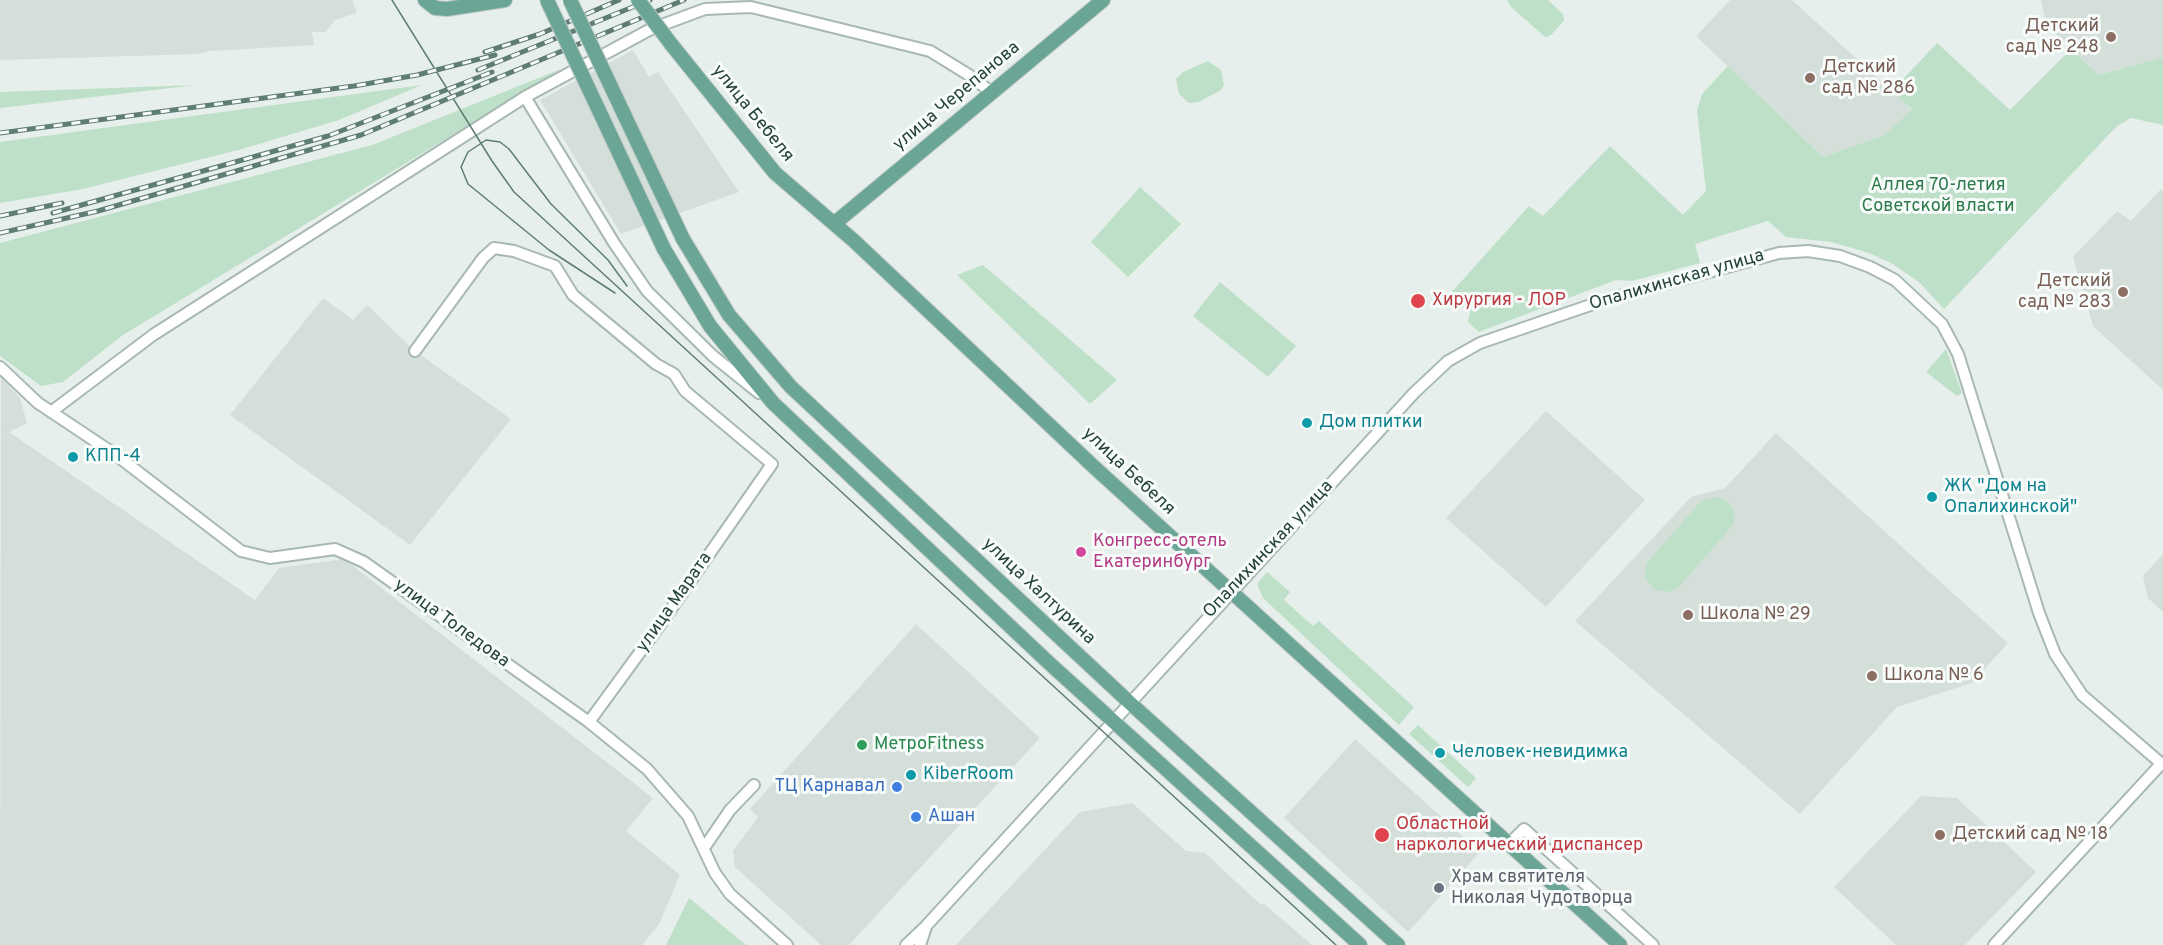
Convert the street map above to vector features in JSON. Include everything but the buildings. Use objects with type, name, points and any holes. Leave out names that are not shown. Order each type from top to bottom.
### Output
[{"type":"main road","points":[[425,0],[435,8],[447,9],[505,0]]},
{"type":"main road","points":[[547,0],[664,249],[710,326],[772,403],[1113,722],[1360,945]]},
{"type":"main road","name":"улица Халтурина","points":[[570,0],[683,239],[729,315],[791,387],[1130,703],[1398,945]]},
{"type":"main road","name":"улица Бебеля","points":[[638,0],[775,172],[835,223],[1231,592],[1620,945]]},
{"type":"main road","name":"улица Черепанова","points":[[835,223],[1103,0]]},
{"type":"street","points":[[51,412],[153,335],[525,98],[651,29],[705,9],[751,7],[930,51],[991,92]]},
{"type":"street","points":[[525,98],[614,243],[647,291],[713,356],[772,403]]},
{"type":"street","name":"улица Марата","points":[[415,351],[483,258],[494,248],[514,251],[555,266],[573,295],[656,364],[674,374],[685,391],[772,464],[663,622],[589,722]]},
{"type":"street","name":"Опалихинская улица","points":[[906,945],[926,926],[1414,393],[1448,361],[1480,343],[1605,300],[1754,258],[1808,251],[1840,256],[1870,267],[1895,280],[1942,324],[1958,354],[2039,613],[2055,654],[2082,694],[2162,765]]},
{"type":"street","name":"улица Толедова","points":[[0,367],[51,412],[116,455],[241,551],[270,558],[335,549],[364,562],[589,722],[646,769],[688,816],[715,873],[730,894],[787,945]]},
{"type":"street","points":[[1994,945],[2162,765]]},
{"type":"street","points":[[704,848],[730,810],[754,784]]},
{"type":"street","points":[[1508,845],[1524,829],[1653,945]]},
{"type":"street","points":[[921,945],[926,926]]},
{"type":"shaded area","points":[[0,0],[352,0],[357,13],[335,20],[326,32],[312,32],[314,45],[210,51],[197,54],[2,60],[0,59]]},
{"type":"shaded area","name":"Детский сад № 286","points":[[1730,0],[1792,0],[1912,109],[1885,135],[1823,157],[1696,36]]},
{"type":"shaded area","name":"Детский сад № 248","points":[[2041,0],[2163,0],[2163,57],[2099,75],[2046,25]]},
{"type":"shaded area","points":[[633,50],[649,77],[658,72],[739,192],[621,234],[540,100]]},
{"type":"shaded area","name":"Детский сад № 283","points":[[2161,189],[2163,191],[2163,390],[2093,326],[2073,257],[2117,211],[2131,221]]},
{"type":"shaded area","points":[[323,298],[353,320],[367,305],[415,351],[511,419],[410,545],[230,415]]},
{"type":"shaded area","points":[[1,378],[20,398],[27,423],[9,432],[255,600],[279,568],[344,559],[653,798],[626,831],[680,875],[659,924],[642,945],[0,945]]},
{"type":"shaded area","points":[[1546,411],[1645,500],[1546,607],[1446,518]]},
{"type":"shaded area","points":[[1776,433],[2008,643],[1972,683],[1897,707],[1800,814],[1575,621],[1691,497],[1725,488]]},
{"type":"shaded area","points":[[2163,554],[2163,612],[2148,598],[2143,576]]},
{"type":"shaded area","name":"ТЦ Карнавал","points":[[916,624],[1040,738],[849,945],[821,945],[735,867],[733,851],[758,817],[750,809]]},
{"type":"shaded area","name":"Областной наркологический диспансер","points":[[1355,739],[1480,852],[1408,932],[1284,818]]},
{"type":"shaded area","name":"Детский сад № 18","points":[[1921,796],[1957,798],[2036,872],[1965,945],[1896,945],[1834,887]]},
{"type":"shaded area","points":[[1132,803],[1186,851],[1205,853],[1260,904],[1264,904],[1312,945],[956,945],[1080,812]]},
{"type":"green space","points":[[1507,0],[1548,0],[1563,14],[1564,21],[1550,36],[1545,37],[1510,6]]},
{"type":"green space","name":"Аллея 70-летия Советской власти","points":[[1937,43],[2010,110],[2071,49],[2099,75],[2163,57],[2163,125],[2131,118],[2116,127],[1944,309],[1919,282],[1891,263],[1869,253],[1831,242],[1786,237],[1768,221],[1695,244],[1700,263],[1632,281],[1616,280],[1479,332],[1468,322],[1470,313],[1449,295],[1529,206],[1543,216],[1610,146],[1683,215],[1706,191],[1697,111],[1702,94],[1728,66],[1823,157],[1885,135],[1912,109],[1892,91]]},
{"type":"green space","points":[[1208,61],[1221,70],[1224,85],[1221,90],[1199,102],[1189,103],[1179,94],[1176,79],[1183,72]]},
{"type":"green space","points":[[561,69],[123,335],[63,382],[41,386],[0,356],[0,243],[372,145]]},
{"type":"green space","points":[[196,85],[0,108],[0,92]]},
{"type":"green space","points":[[422,85],[339,120],[242,149],[83,189],[0,203],[0,142]]},
{"type":"green space","points":[[1140,187],[1181,224],[1128,277],[1091,242]]},
{"type":"green space","points":[[983,265],[1117,380],[1090,404],[957,275]]},
{"type":"green space","points":[[1220,282],[1296,346],[1268,377],[1193,316]]},
{"type":"green space","points":[[1946,349],[1962,393],[1957,396],[1926,372]]},
{"type":"green space","points":[[1715,497],[1723,499],[1732,507],[1735,517],[1733,525],[1677,589],[1667,592],[1654,589],[1645,577],[1646,564],[1701,501]]},
{"type":"green space","points":[[1267,572],[1290,592],[1284,600],[1313,626],[1319,621],[1414,707],[1399,725],[1263,598],[1257,584]]},
{"type":"green space","points":[[1418,725],[1476,778],[1468,787],[1409,734]]},
{"type":"green space","points":[[689,898],[746,945],[666,945]]},
{"type":"tram line","points":[[392,0],[492,161],[514,192],[1336,945]]},
{"type":"tram line","points":[[615,293],[549,250],[468,184],[461,167],[468,152],[486,140],[500,142],[509,149],[551,204],[608,260],[627,286]]},
{"type":"railway","points":[[485,52],[540,34],[619,0]]},
{"type":"railway","points":[[478,70],[650,0]]},
{"type":"railway","points":[[0,233],[98,211],[361,135],[684,0]]},
{"type":"railway","points":[[0,133],[354,86],[417,75],[495,55]]},
{"type":"railway","points":[[53,213],[328,136],[492,72]]},
{"type":"railway","points":[[0,216],[62,203]]},
{"type":"place","name":"Детский сад № 248","points":[[2111,37]]},
{"type":"place","name":"Детский сад № 286","points":[[1810,78]]},
{"type":"place","name":"Детский сад № 283","points":[[2123,292]]},
{"type":"place","name":"Хирургия - ЛОР","points":[[1418,301]]},
{"type":"place","name":"Дом плитки","points":[[1307,423]]},
{"type":"place","name":"КПП-4","points":[[73,457]]},
{"type":"place","name":"ЖК \"Дом на Опалихинской\"","points":[[1932,497]]},
{"type":"place","name":"Конгресс-отель Екатеринбург","points":[[1081,552]]},
{"type":"place","name":"Школа № 29","points":[[1688,615]]},
{"type":"place","name":"Школа № 6","points":[[1872,676]]},
{"type":"place","name":"МетроFitness","points":[[862,745]]},
{"type":"place","name":"Человек-невидимка","points":[[1440,753]]},
{"type":"place","name":"KiberRoom","points":[[911,775]]},
{"type":"place","name":"ТЦ Карнавал","points":[[897,787]]},
{"type":"place","name":"Ашан","points":[[916,817]]},
{"type":"place","name":"Областной наркологический диспансер","points":[[1382,835]]},
{"type":"place","name":"Детский сад № 18","points":[[1940,835]]},
{"type":"place","name":"Храм святителя Николая Чудотворца","points":[[1439,888]]}]
